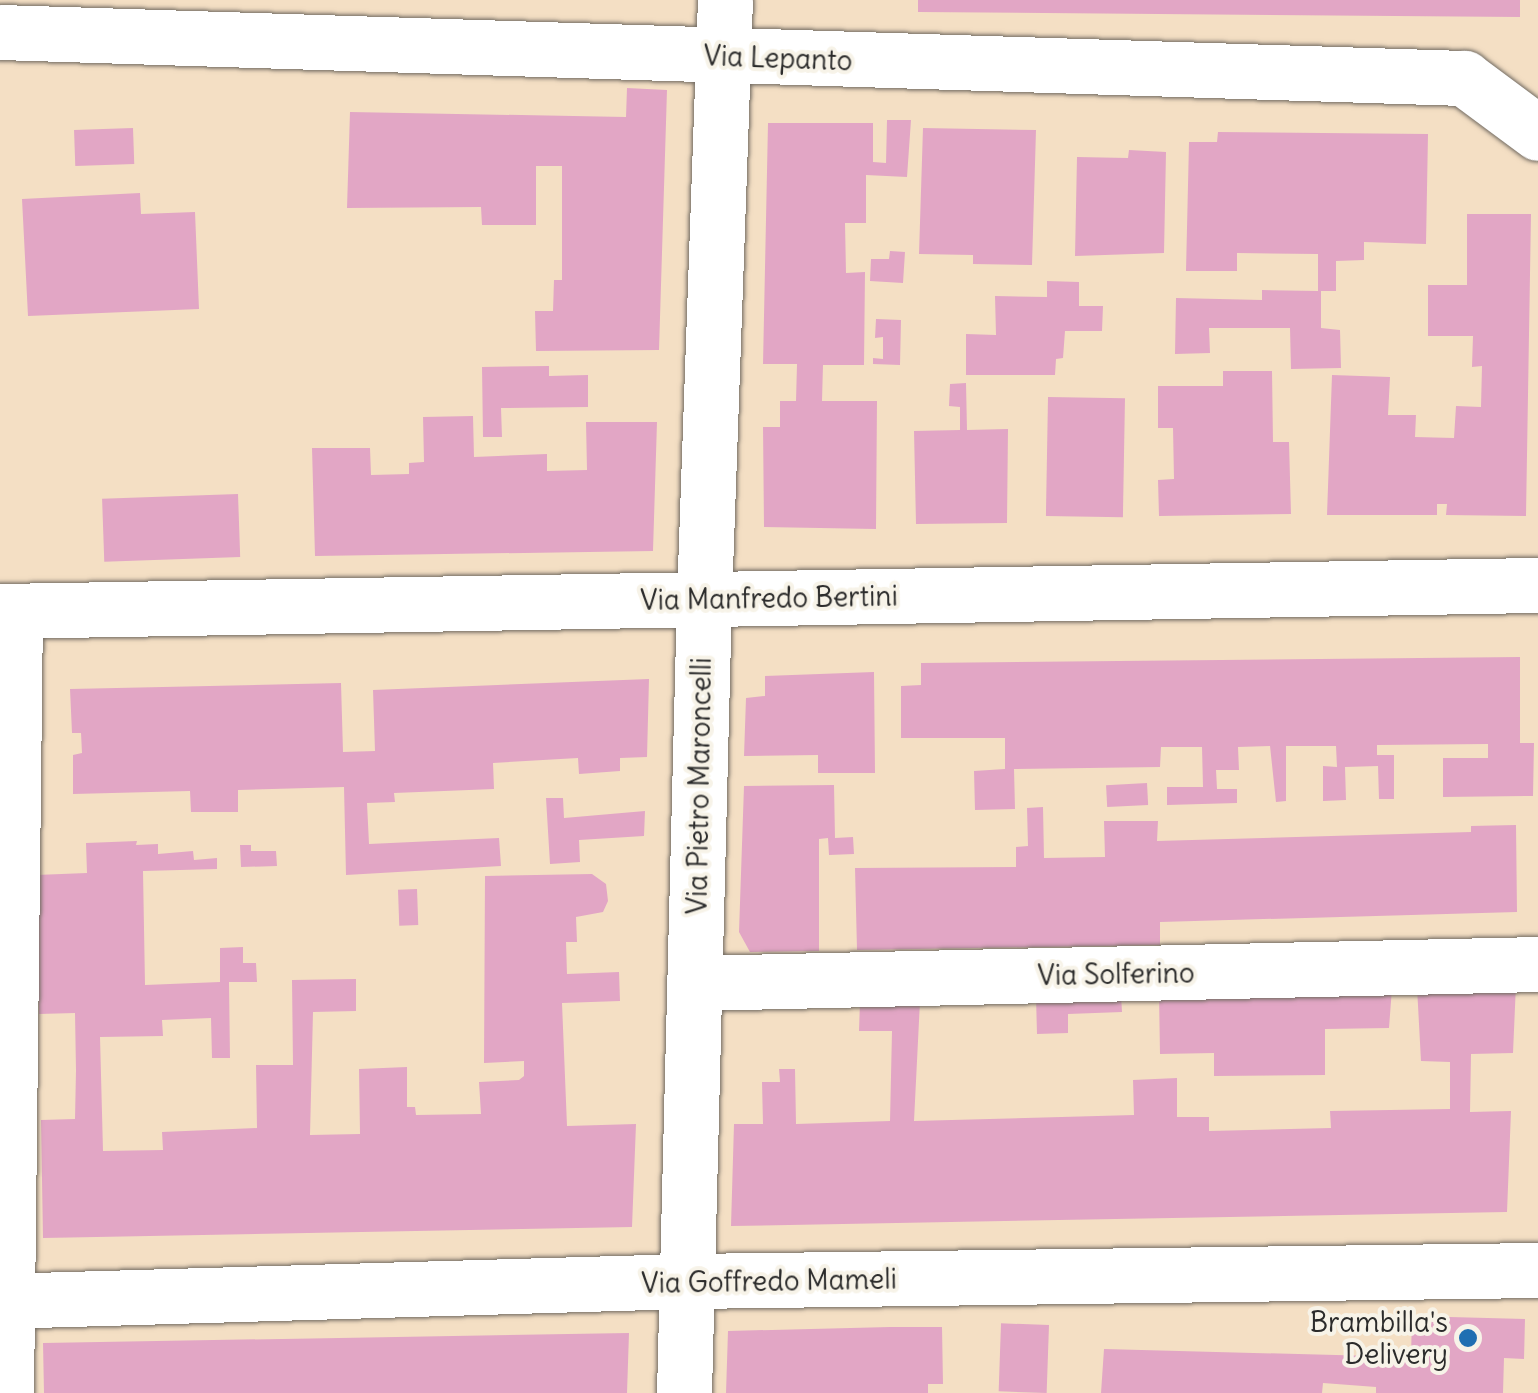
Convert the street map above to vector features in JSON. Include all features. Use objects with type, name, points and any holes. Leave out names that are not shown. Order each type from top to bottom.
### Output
[{"type":"street","name":"Via Pietro Maroncelli","points":[[684,1393],[704,598],[725,0]]},
{"type":"street","name":"Via Lepanto","points":[[0,32],[1464,78],[1538,133]]},
{"type":"street","name":"Via Manfredo Bertini","points":[[8,611],[1538,586]]},
{"type":"street","points":[[6,1393],[3,1301],[8,611]]},
{"type":"street","name":"Via Solferino","points":[[694,983],[1538,964]]},
{"type":"street","name":"Via Goffredo Mameli","points":[[3,1301],[688,1281],[1538,1270]]},
{"type":"building","points":[[918,0],[1520,0],[1520,17],[918,12]]},
{"type":"building","points":[[627,88],[667,90],[659,350],[536,351],[535,311],[553,311],[554,280],[562,280],[562,166],[536,166],[536,225],[482,225],[481,207],[347,208],[350,112],[626,117]]},
{"type":"building","points":[[887,120],[911,120],[907,177],[866,175],[866,223],[845,223],[846,273],[865,272],[864,365],[823,365],[822,401],[877,401],[876,529],[764,527],[763,427],[780,427],[780,401],[796,401],[797,364],[763,364],[768,123],[873,123],[873,162],[886,163]]},
{"type":"building","points":[[133,128],[134,164],[75,166],[74,130]]},
{"type":"building","points":[[923,128],[1036,130],[1032,265],[973,264],[973,255],[919,254]]},
{"type":"building","points":[[1218,132],[1428,134],[1426,244],[1364,242],[1364,260],[1336,261],[1336,291],[1321,291],[1321,328],[1340,330],[1341,368],[1291,369],[1290,328],[1209,328],[1210,353],[1175,354],[1176,298],[1262,300],[1262,290],[1318,291],[1318,254],[1237,253],[1237,271],[1186,271],[1189,142],[1217,142]]},
{"type":"building","points":[[1129,150],[1166,152],[1164,253],[1075,256],[1077,157],[1128,158]]},
{"type":"building","points":[[140,193],[141,214],[195,212],[199,309],[28,316],[22,199]]},
{"type":"building","points":[[1467,214],[1531,214],[1526,516],[1446,515],[1447,504],[1437,504],[1437,515],[1327,515],[1332,375],[1390,377],[1388,415],[1416,415],[1415,437],[1454,438],[1456,406],[1481,407],[1482,366],[1472,367],[1473,336],[1428,336],[1428,285],[1467,285]]},
{"type":"building","points":[[890,251],[905,252],[903,283],[870,281],[871,259],[889,259]]},
{"type":"building","points":[[1047,281],[1079,282],[1079,306],[1103,306],[1102,331],[1065,331],[1063,358],[1056,359],[1055,375],[966,375],[966,334],[996,335],[995,296],[1047,297]]},
{"type":"building","points":[[876,319],[901,320],[900,365],[873,364],[873,358],[883,359],[883,337],[875,338]]},
{"type":"building","points":[[549,366],[549,376],[588,375],[588,407],[501,408],[502,437],[483,437],[482,367]]},
{"type":"building","points":[[1223,371],[1272,371],[1273,442],[1289,442],[1291,514],[1159,516],[1158,480],[1174,479],[1173,428],[1158,428],[1158,386],[1223,386]]},
{"type":"building","points":[[966,383],[967,430],[1008,429],[1007,523],[916,524],[914,431],[960,430],[960,407],[949,406],[950,384]]},
{"type":"building","points":[[1048,397],[1125,398],[1123,517],[1046,516]]},
{"type":"building","points":[[473,416],[474,457],[547,454],[547,471],[587,470],[586,422],[657,422],[653,551],[315,556],[312,448],[370,448],[371,475],[409,474],[409,463],[424,462],[423,417]]},
{"type":"building","points":[[238,494],[240,557],[104,562],[102,499]]},
{"type":"building","points":[[1520,657],[1520,743],[1534,743],[1533,796],[1443,797],[1443,758],[1488,758],[1488,744],[1377,745],[1377,755],[1394,755],[1394,799],[1379,799],[1378,766],[1345,767],[1346,800],[1323,801],[1323,766],[1337,767],[1336,746],[1286,746],[1286,801],[1276,802],[1270,746],[1238,747],[1239,770],[1216,770],[1217,789],[1237,789],[1237,803],[1167,805],[1167,787],[1203,787],[1202,747],[1161,747],[1160,767],[1014,769],[1015,809],[975,810],[974,771],[1005,769],[1005,738],[901,738],[901,686],[921,685],[921,663]]},
{"type":"building","points":[[874,672],[875,773],[818,773],[818,755],[744,756],[746,698],[765,696],[765,676]]},
{"type":"building","points":[[649,679],[647,757],[620,758],[620,771],[579,774],[578,758],[493,763],[494,789],[394,793],[395,802],[367,803],[369,844],[499,838],[501,866],[346,875],[344,787],[238,790],[238,812],[191,812],[190,791],[73,794],[73,755],[82,753],[81,733],[72,733],[70,689],[341,683],[343,752],[375,751],[373,690]]},
{"type":"building","points":[[1147,783],[1148,805],[1107,807],[1106,785]]},
{"type":"building","points":[[834,785],[835,838],[853,837],[854,854],[829,855],[828,838],[819,839],[819,951],[750,952],[739,932],[744,786]]},
{"type":"building","points":[[546,798],[563,798],[564,818],[645,811],[644,836],[579,840],[580,862],[550,864]]},
{"type":"building","points":[[1043,807],[1044,858],[1105,857],[1104,821],[1158,821],[1157,841],[1471,832],[1471,826],[1516,825],[1517,912],[1160,922],[1160,945],[857,950],[855,868],[1016,867],[1016,847],[1028,846],[1027,808]]},
{"type":"building","points":[[137,841],[136,845],[158,844],[158,854],[193,851],[194,860],[217,858],[217,869],[143,871],[145,985],[220,982],[220,948],[243,947],[243,963],[256,963],[257,982],[229,982],[230,1058],[212,1058],[211,1018],[162,1020],[163,1036],[100,1037],[103,1151],[163,1150],[162,1132],[257,1128],[256,1065],[293,1065],[292,980],[356,979],[356,1011],[313,1012],[310,1135],[360,1134],[359,1069],[407,1067],[407,1107],[415,1107],[416,1115],[481,1114],[479,1082],[519,1080],[524,1076],[524,1061],[484,1063],[485,876],[592,874],[606,884],[608,901],[603,912],[576,917],[577,942],[566,942],[567,974],[619,972],[620,1001],[562,1003],[567,1126],[636,1124],[632,1227],[43,1238],[41,1120],[75,1119],[75,1013],[39,1014],[36,875],[87,873],[86,843]]},
{"type":"building","points":[[240,845],[251,845],[251,851],[276,851],[277,866],[241,867]]},
{"type":"building","points":[[417,889],[418,925],[399,926],[398,890]]},
{"type":"building","points":[[1516,984],[1513,1053],[1471,1054],[1470,1112],[1511,1111],[1507,1212],[731,1226],[734,1124],[763,1124],[762,1082],[780,1082],[779,1069],[795,1069],[796,1124],[890,1121],[892,1031],[859,1031],[860,1002],[920,1001],[914,1121],[1134,1115],[1133,1080],[1177,1078],[1177,1117],[1209,1117],[1209,1131],[1331,1128],[1330,1111],[1450,1109],[1450,1062],[1421,1061],[1417,987]]},
{"type":"building","points":[[1392,988],[1389,1028],[1325,1029],[1325,1075],[1214,1076],[1214,1053],[1160,1054],[1159,994]]},
{"type":"building","points":[[1121,995],[1122,1012],[1068,1014],[1068,1033],[1037,1034],[1036,997]]},
{"type":"building","points":[[1412,1316],[1525,1319],[1524,1359],[1504,1358],[1503,1393],[1376,1393],[1376,1387],[1323,1383],[1322,1393],[1101,1393],[1104,1349],[1411,1357]]},
{"type":"building","points":[[1001,1323],[1049,1325],[1047,1393],[999,1391]]},
{"type":"building","points":[[942,1327],[943,1384],[928,1384],[928,1393],[726,1393],[728,1331]]},
{"type":"building","points":[[629,1333],[627,1393],[44,1393],[43,1343]]},
{"type":"place","name":"Brambilla's Delivery","points":[[1468,1338]]}]
